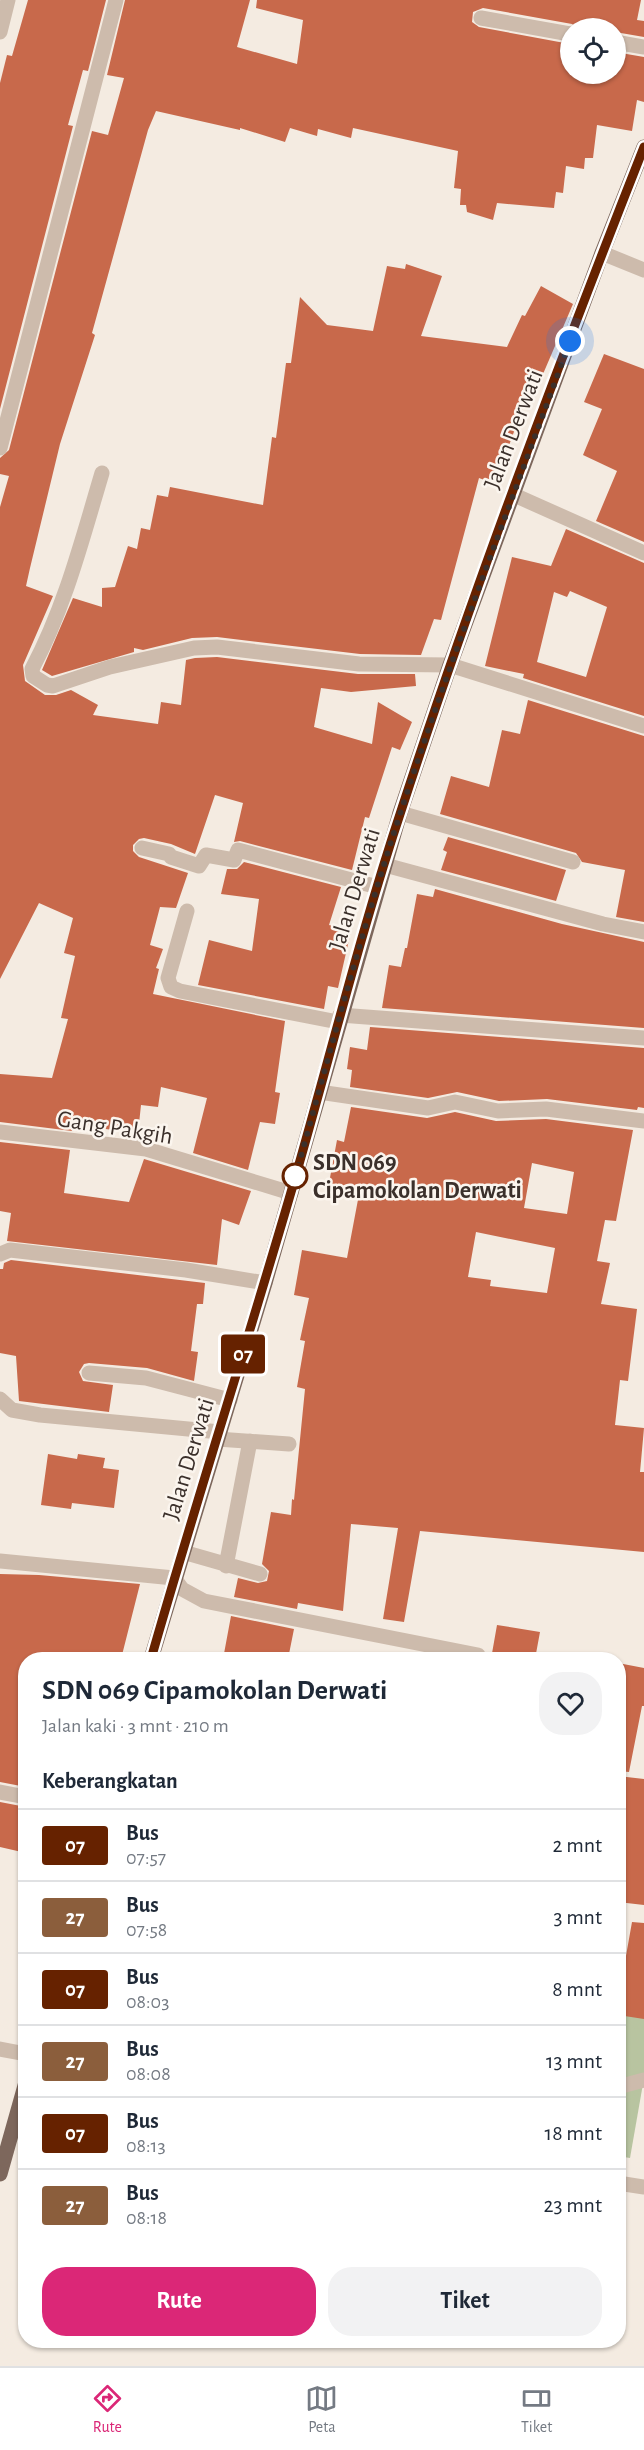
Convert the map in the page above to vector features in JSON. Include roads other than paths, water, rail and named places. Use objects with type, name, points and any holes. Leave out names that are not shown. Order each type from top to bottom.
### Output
[{"type":"main road","name":"Jalan Derwati","points":[[153,1652],[265,1283],[339,1018],[400,813],[450,665],[512,494],[602,252],[644,147]]},
{"type":"main road","points":[[0,2174],[18,2110]]},
{"type":"street","points":[[0,32],[8,0]]},
{"type":"street","points":[[1,441],[116,0]]},
{"type":"street","points":[[481,18],[560,32]]},
{"type":"street","points":[[626,44],[644,46]]},
{"type":"street","points":[[602,252],[644,270]]},
{"type":"street","points":[[102,473],[64,599],[52,631],[32,669],[33,676],[47,686],[61,685],[110,667],[205,647],[358,664],[450,665],[644,726]]},
{"type":"street","points":[[512,494],[644,553]]},
{"type":"street","points":[[400,813],[573,862]]},
{"type":"street","points":[[142,848],[169,854],[171,857],[199,866],[206,855],[234,860],[238,850],[378,887]]},
{"type":"street","points":[[385,865],[603,924],[644,932]]},
{"type":"street","points":[[187,911],[168,978],[171,987],[180,991],[339,1018],[644,1038]]},
{"type":"street","points":[[319,1092],[428,1108],[455,1102],[498,1112],[546,1109],[644,1121]]},
{"type":"street","name":"Gang Pakgih","points":[[0,1132],[146,1149],[291,1192]]},
{"type":"street","points":[[0,1254],[10,1250],[186,1270],[265,1283]]},
{"type":"street","points":[[89,1373],[146,1378],[230,1400]]},
{"type":"street","points":[[0,1399],[12,1410],[40,1415],[289,1444]]},
{"type":"street","points":[[226,1566],[250,1441]]},
{"type":"street","points":[[183,1552],[260,1574]]},
{"type":"street","points":[[0,1561],[174,1578],[182,1589],[204,1601],[463,1652]]},
{"type":"street","points":[[0,1792],[18,1795]]},
{"type":"street","points":[[0,2049],[18,2052]]},
{"type":"street","points":[[626,2085],[644,2080]]},
{"type":"street","points":[[626,2184],[644,2187]]},
{"type":"place","name":"SDN 069 Cipamokolan Derwati","points":[[295,1176]]}]
